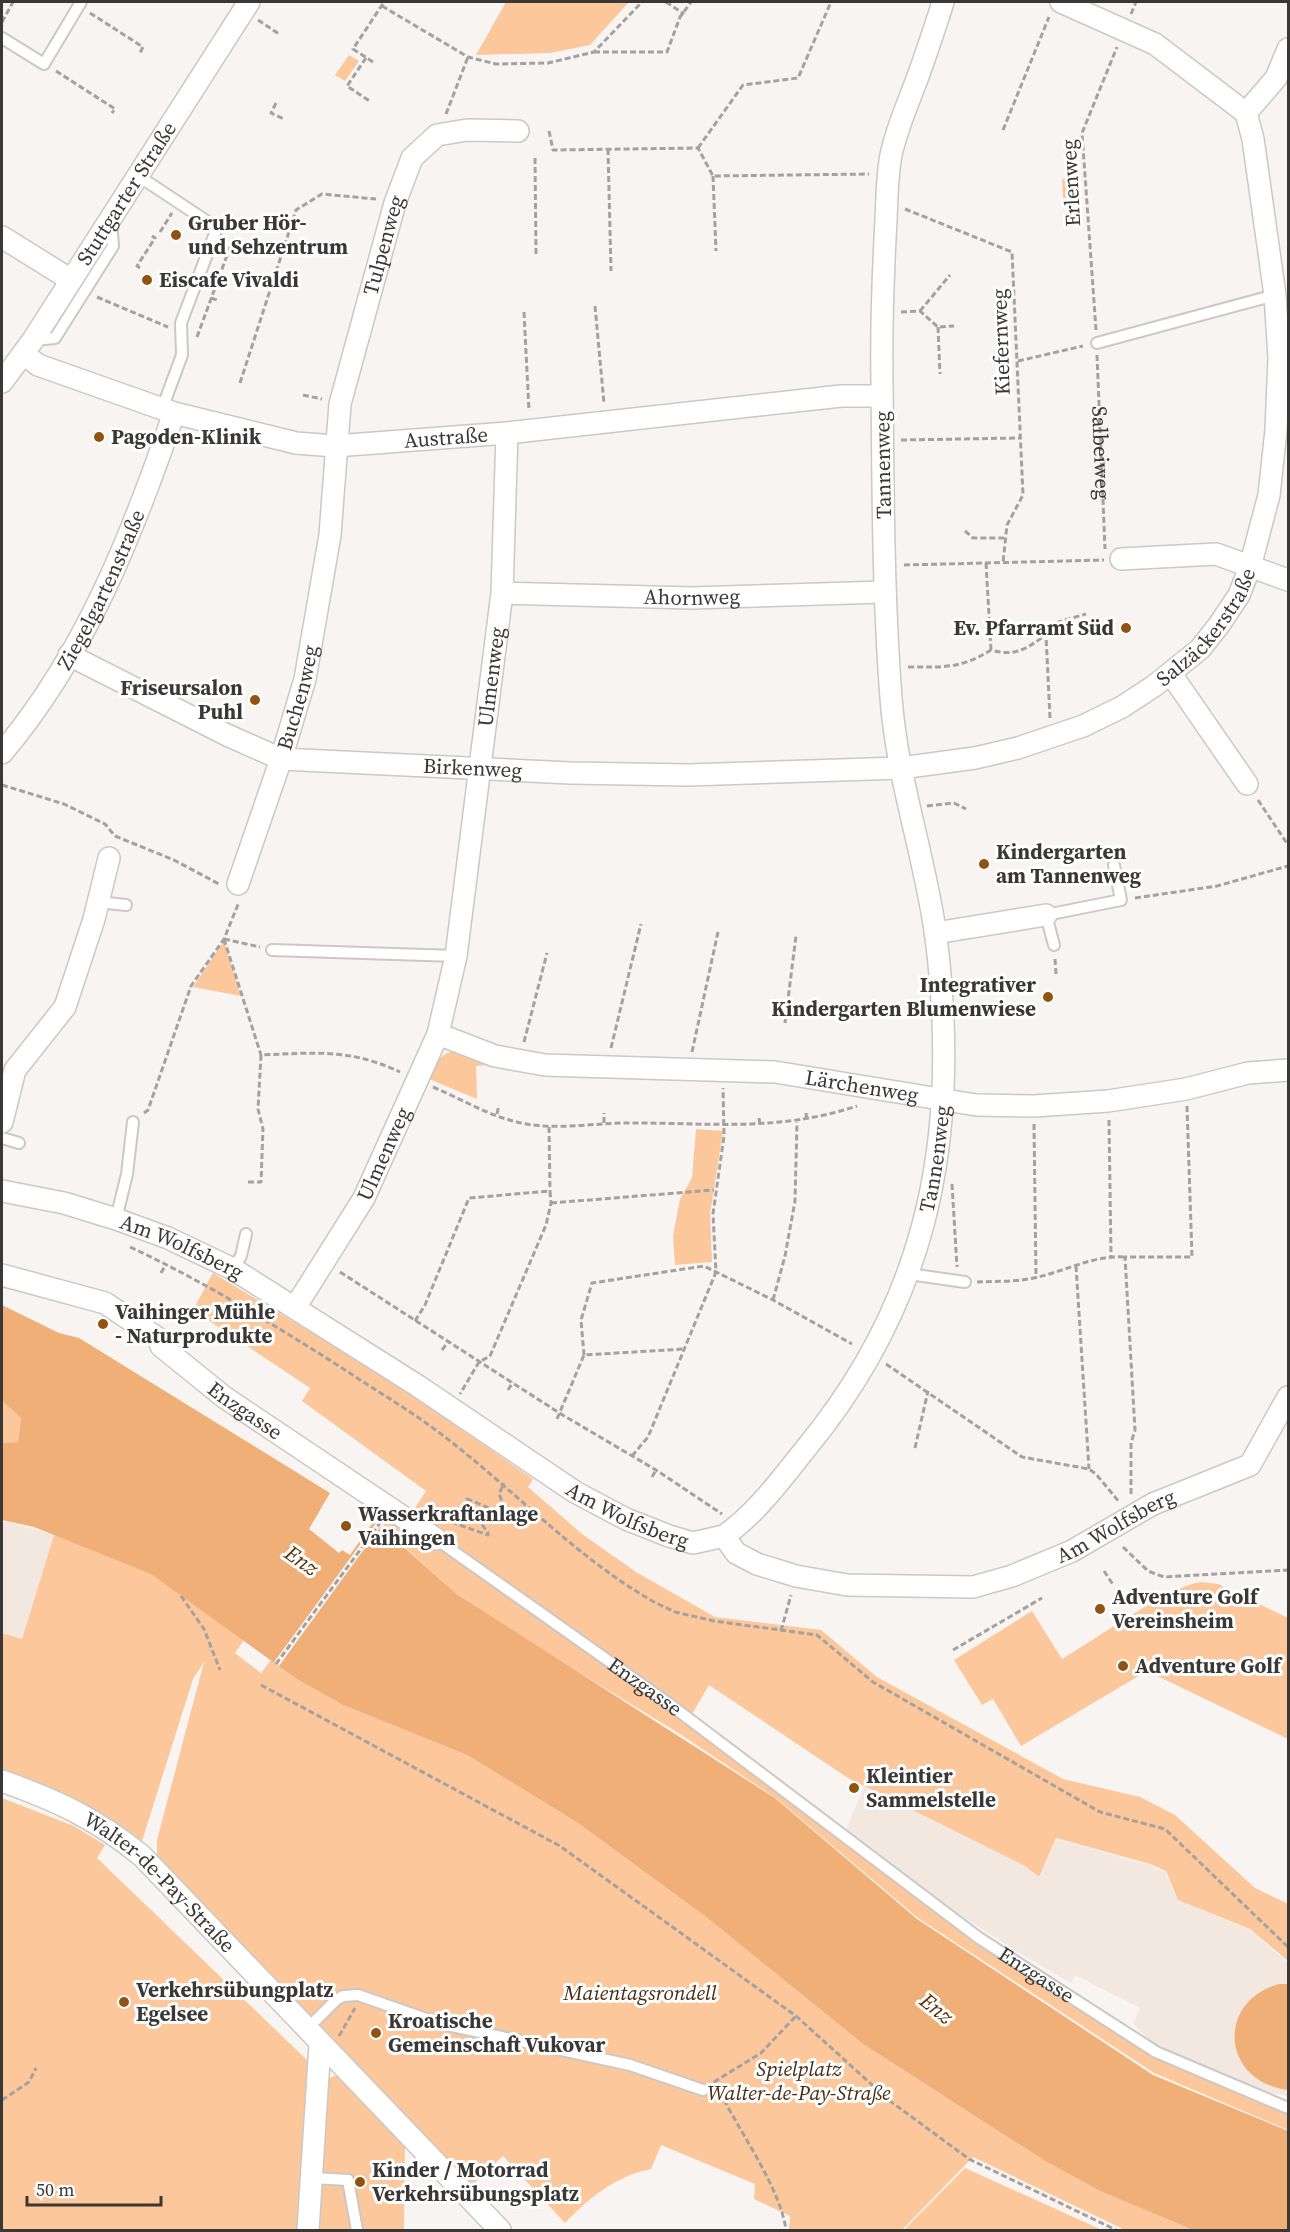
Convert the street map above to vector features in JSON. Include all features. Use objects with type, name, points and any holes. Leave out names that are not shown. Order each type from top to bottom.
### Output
[{"type":"street","name":"Stuttgarter Straße","points":[[2,382],[77,286],[111,216],[249,2]]},
{"type":"street","name":"Tannenweg","points":[[731,1532],[772,1490],[828,1422],[872,1355],[893,1314],[909,1274],[934,1177],[944,1100],[942,1008],[935,933],[901,768],[894,745],[883,566],[881,312],[889,174],[894,143],[943,2]]},
{"type":"street","points":[[1056,7],[1125,28],[1155,44],[1246,113],[1276,78],[1288,50]]},
{"type":"street","name":"Salzäckerstraße","points":[[901,768],[975,758],[1051,738],[1122,707],[1171,674],[1200,649],[1239,595],[1250,567],[1269,495],[1282,430],[1279,357],[1282,293],[1246,113]]},
{"type":"street","points":[[437,135],[467,130],[518,131]]},
{"type":"street","name":"Tulpenweg","points":[[335,446],[340,404],[351,358],[395,203],[412,158],[437,135]]},
{"type":"street","points":[[2,237],[77,286]]},
{"type":"street","name":"Austraße","points":[[29,347],[38,365],[168,411],[296,443],[335,446],[507,433],[841,396],[882,396]]},
{"type":"street","name":"Ziegelgartenstraße","points":[[2,753],[69,655],[121,555],[140,512],[168,411]]},
{"type":"street","name":"Ulmenweg","points":[[296,1306],[364,1198],[438,1034],[456,956],[502,593],[507,433]]},
{"type":"street","name":"Buchenweg","points":[[238,884],[281,759],[305,679],[330,535],[335,446]]},
{"type":"street","points":[[1113,560],[1216,554],[1288,580]]},
{"type":"street","name":"Ahornweg","points":[[502,593],[692,598],[884,592]]},
{"type":"street","name":"Birkenweg","points":[[69,655],[227,735],[281,759],[481,769],[689,775],[901,768]]},
{"type":"street","points":[[1171,674],[1247,784]]},
{"type":"street","points":[[2,1122],[15,1070],[65,1007],[98,902],[109,858]]},
{"type":"street","points":[[935,933],[1046,915]]},
{"type":"street","name":"Lärchenweg","points":[[438,1034],[495,1056],[520,1061],[607,1067],[775,1072],[976,1105],[1034,1106],[1108,1101],[1186,1089],[1248,1073],[1288,1070]]},
{"type":"street","name":"Am Wolfsberg","points":[[2,1191],[64,1203],[116,1219],[168,1238],[233,1269],[296,1306],[575,1491],[626,1519],[693,1543],[731,1532],[736,1553],[757,1564],[795,1576],[847,1585],[973,1587],[1012,1576],[1072,1551],[1153,1504],[1250,1465],[1288,1397]]},
{"type":"street","name":"Enzgasse","points":[[2,1275],[105,1303],[159,1339],[168,1352],[224,1396],[436,1539]]},
{"type":"street","name":"Walter-de-Pay-Straße","points":[[2,1781],[58,1801],[113,1833],[143,1854],[319,2042],[500,2230]]},
{"type":"street","points":[[308,2230],[319,2042]]},
{"type":"lane","points":[[2,38],[44,64],[80,4]]},
{"type":"lane","points":[[137,175],[218,228],[181,323],[182,355],[168,411]]},
{"type":"lane","points":[[1097,344],[1282,293]]},
{"type":"lane","points":[[1054,945],[1046,915],[1121,900],[1114,865]]},
{"type":"lane","points":[[98,902],[126,905]]},
{"type":"lane","points":[[272,950],[456,956]]},
{"type":"lane","points":[[116,1219],[128,1174],[134,1122]]},
{"type":"lane","points":[[2,1138],[19,1143]]},
{"type":"lane","points":[[233,1269],[241,1256],[246,1234]]},
{"type":"lane","points":[[909,1274],[961,1281]]},
{"type":"lane","name":"Enzgasse","points":[[436,1539],[668,1703],[979,1938],[1156,2052],[1288,2108]]},
{"type":"lane","points":[[319,2042],[343,1996],[362,1996],[438,2023],[630,2065],[703,2090]]},
{"type":"lane","points":[[312,2178],[348,2180],[357,2230]]},
{"type":"path","points":[[2,22],[13,2]]},
{"type":"path","points":[[373,62],[353,49],[384,2]]},
{"type":"path","points":[[594,52],[642,2]]},
{"type":"path","points":[[666,2],[684,14]]},
{"type":"path","points":[[382,6],[468,57],[496,64],[548,63],[594,52],[667,52],[680,17],[691,2]]},
{"type":"path","points":[[698,148],[743,85],[798,78],[831,2]]},
{"type":"path","points":[[80,4],[143,47],[140,53]]},
{"type":"path","points":[[1003,130],[1056,7]]},
{"type":"path","name":"Erlenweg","points":[[1097,344],[1082,134],[1125,28]]},
{"type":"path","points":[[437,135],[468,57]]},
{"type":"path","points":[[366,58],[347,86],[371,102]]},
{"type":"path","points":[[548,63],[548,69]]},
{"type":"path","points":[[44,64],[115,109],[112,113]]},
{"type":"path","points":[[496,64],[497,72]]},
{"type":"path","points":[[57,77],[59,73]]},
{"type":"path","points":[[276,103],[271,113],[284,119]]},
{"type":"path","points":[[549,131],[553,150],[698,148]]},
{"type":"path","points":[[698,148],[712,176],[716,251]]},
{"type":"path","points":[[608,149],[611,270]]},
{"type":"path","points":[[535,158],[536,255]]},
{"type":"path","points":[[712,176],[889,174]]},
{"type":"path","points":[[240,383],[296,210],[322,194],[382,200]]},
{"type":"path","name":"Kiefernweg","points":[[887,201],[1012,252],[1023,495],[1007,525],[1004,562]]},
{"type":"path","points":[[140,268],[136,266],[150,250],[154,237],[162,233],[179,203]]},
{"type":"path","points":[[193,347],[233,239],[240,241]]},
{"type":"path","points":[[920,311],[950,275]]},
{"type":"path","points":[[77,286],[182,333]]},
{"type":"path","points":[[211,298],[217,300]]},
{"type":"path","points":[[595,306],[606,423]]},
{"type":"path","points":[[902,312],[920,311],[938,327],[954,326]]},
{"type":"path","points":[[524,312],[530,430]]},
{"type":"path","points":[[938,327],[940,374]]},
{"type":"path","points":[[1018,361],[1097,344]]},
{"type":"path","name":"Salbeiweg","points":[[1097,344],[1113,560]]},
{"type":"path","points":[[303,395],[315,398]]},
{"type":"path","points":[[882,440],[1019,438]]},
{"type":"path","points":[[965,531],[973,537],[1005,538]]},
{"type":"path","points":[[883,566],[1113,560]]},
{"type":"path","points":[[986,563],[991,650]]},
{"type":"path","points":[[889,667],[942,667],[970,663],[991,650],[1006,654],[1027,648],[1046,635],[1058,622],[1086,614]]},
{"type":"path","points":[[1046,635],[1051,738]]},
{"type":"path","points":[[1247,784],[1288,845]]},
{"type":"path","points":[[2,785],[64,804],[105,824],[115,836],[174,860],[216,884]]},
{"type":"path","points":[[930,806],[954,803],[966,809]]},
{"type":"path","points":[[1121,900],[1217,886],[1288,866]]},
{"type":"path","points":[[134,1122],[148,1110],[190,986],[224,939],[243,893],[238,884]]},
{"type":"path","points":[[607,1067],[641,924]]},
{"type":"path","points":[[688,1068],[718,932]]},
{"type":"path","points":[[785,1023],[796,936]]},
{"type":"path","points":[[224,939],[272,950]]},
{"type":"path","points":[[224,939],[261,1055],[258,1109],[263,1129],[261,1182],[248,1182]]},
{"type":"path","points":[[520,1061],[547,953]]},
{"type":"path","points":[[261,1055],[338,1052],[383,1064],[512,1121],[549,1126],[690,1122],[760,1125],[797,1122],[865,1103],[886,1092]]},
{"type":"path","points":[[632,1456],[648,1437],[716,1272],[714,1190],[725,1125],[723,1069]]},
{"type":"path","points":[[952,1181],[961,1281],[1036,1278],[1111,1256],[1192,1257],[1186,1089]]},
{"type":"path","points":[[1108,1101],[1111,1256]]},
{"type":"path","points":[[496,1114],[499,1105]]},
{"type":"path","points":[[1034,1106],[1036,1278]]},
{"type":"path","points":[[604,1113],[604,1124]]},
{"type":"path","points":[[806,1113],[807,1120]]},
{"type":"path","points":[[759,1118],[760,1125]]},
{"type":"path","points":[[773,1300],[785,1256],[795,1202],[797,1122]]},
{"type":"path","points":[[449,1407],[479,1362],[490,1356],[546,1225],[551,1203],[549,1126]]},
{"type":"path","points":[[551,1203],[714,1190]]},
{"type":"path","points":[[415,1321],[425,1305],[469,1198],[550,1191]]},
{"type":"path","points":[[127,1245],[166,1264],[293,1337],[395,1403],[504,1484],[540,1519],[654,1602],[675,1612],[714,1621],[817,1635],[873,1682],[1100,1812],[1165,1828],[1288,1947]]},
{"type":"path","points":[[1125,1257],[1135,1430],[1131,1443],[1133,1483],[1126,1520]]},
{"type":"path","points":[[325,1262],[561,1414],[656,1470],[728,1518],[731,1532]]},
{"type":"path","points":[[161,1274],[166,1264]]},
{"type":"path","points":[[557,1419],[584,1355],[581,1320],[592,1283],[704,1266],[773,1300],[872,1355],[1022,1457],[1089,1469],[1122,1505],[1126,1520]]},
{"type":"path","points":[[1076,1266],[1089,1469]]},
{"type":"path","points":[[400,1319],[404,1314]]},
{"type":"path","points":[[442,1350],[447,1342]]},
{"type":"path","points":[[584,1355],[684,1349]]},
{"type":"path","points":[[508,1390],[513,1383]]},
{"type":"path","points":[[915,1448],[928,1391]]},
{"type":"path","points":[[600,1446],[604,1439]]},
{"type":"path","points":[[651,1477],[656,1470]]},
{"type":"path","points":[[436,1539],[440,1538],[438,1525],[443,1519],[488,1535],[467,1503],[467,1499],[502,1513],[506,1511],[499,1494],[504,1484]]},
{"type":"path","points":[[276,1664],[378,1525]]},
{"type":"path","points":[[1123,1547],[1148,1571],[1164,1577],[1288,1570]]},
{"type":"path","points":[[1104,1571],[1114,1586]]},
{"type":"path","points":[[781,1631],[791,1593]]},
{"type":"path","points":[[181,1596],[204,1629],[220,1670]]},
{"type":"path","points":[[953,1650],[1042,1598]]},
{"type":"path","points":[[261,1685],[560,1846],[796,2016],[890,2101],[969,2159],[1116,2230]]},
{"type":"path","points":[[319,2042],[362,1996]]},
{"type":"path","points":[[703,2090],[761,2053],[796,2016]]},
{"type":"path","points":[[2,2100],[29,2082],[36,2068]]},
{"type":"path","points":[[724,2100],[784,2214],[786,2230]]},
{"type":"shaded area","points":[[2,1520],[54,1535],[22,1639],[2,1633]]},
{"type":"shaded area","points":[[864,1787],[1025,1866],[1039,1878],[1056,1839],[1149,1865],[1165,1872],[1178,1900],[1250,1930],[1288,1963],[1288,2096],[1258,2091],[1239,2084],[1152,2043],[1133,2023],[1140,2008],[1075,1975],[1071,1983],[1016,1951],[917,1887],[845,1832]]},
{"type":"green space","points":[[506,2],[629,2],[590,45],[550,53],[476,55]]},
{"type":"green space","points":[[349,55],[359,61],[345,81],[335,75]]},
{"type":"green space","points":[[1080,178],[1081,197],[1063,198],[1062,179]]},
{"type":"green space","points":[[224,941],[241,996],[193,987]]},
{"type":"green space","points":[[457,1050],[489,1059],[490,1065],[476,1066],[477,1099],[429,1079],[438,1060]]},
{"type":"green space","points":[[696,1129],[723,1131],[710,1214],[712,1262],[675,1265],[673,1236],[680,1199],[692,1178]]},
{"type":"green space","points":[[213,1273],[387,1378],[533,1479],[528,1487],[582,1534],[636,1572],[715,1617],[821,1630],[877,1677],[1063,1779],[1140,1797],[1175,1815],[1255,1888],[1288,1904],[1288,1961],[1250,1929],[1178,1900],[1166,1871],[1150,1864],[1056,1838],[1039,1877],[1025,1866],[848,1778],[709,1685],[688,1721],[884,1869],[1156,2053],[1288,2109],[1288,2130],[1154,2073],[918,1918],[776,1798],[680,1734],[523,1638],[458,1595],[382,1527],[388,1519],[402,1528],[426,1491],[302,1401],[310,1388],[193,1310]]},
{"type":"green space","points":[[2,1401],[21,1418],[18,1442],[2,1443]]},
{"type":"green space","points":[[54,1535],[151,1573],[244,1640],[235,1653],[261,1673],[271,1660],[298,1680],[343,1705],[467,1755],[578,1823],[706,1917],[863,2044],[1045,2161],[1100,2191],[1193,2230],[1125,2230],[973,2157],[902,2230],[789,2230],[790,2216],[754,2199],[755,2184],[661,2145],[651,2169],[615,2182],[584,2205],[565,2223],[503,2156],[472,2185],[157,1864],[157,1840],[204,1662],[193,1679],[142,1841],[109,1817],[75,1799],[2,1771],[2,1633],[22,1639]]},
{"type":"green space","name":"Adventure Golf","points":[[1202,1582],[1218,1584],[1288,1618],[1288,1739],[1147,1671],[1021,1746],[993,1699],[982,1705],[954,1660],[1032,1611],[1062,1659],[1153,1602],[1189,1585]]},
{"type":"green space","name":"Verkehrsübungplatz Egelsee","points":[[2,1798],[74,1826],[105,1845],[97,1858],[310,2063],[306,2230],[2,2230]]},
{"type":"green space","name":"Kinder / Motorrad Verkehrsübungsplatz","points":[[339,2075],[405,2140],[404,2230],[312,2230],[325,2083],[331,2077]]},
{"type":"green space","points":[[965,2168],[1102,2230],[904,2230]]},
{"type":"water","name":"Enz","points":[[2,1305],[59,1333],[79,1338],[330,1493],[309,1529],[339,1553],[342,1550],[350,1555],[374,1521],[458,1595],[775,1798],[917,1919],[1153,2075],[1288,2131],[1288,2230],[1193,2230],[1100,2191],[1045,2161],[863,2044],[706,1917],[578,1823],[467,1755],[343,1705],[298,1680],[151,1574],[34,1527],[2,1520],[2,1443],[18,1442],[21,1418],[2,1401]]},
{"type":"water","points":[[1279,1984],[1288,1984],[1288,2090],[1266,2084],[1250,2073],[1239,2058],[1235,2041],[1236,2023],[1244,2007],[1258,1993]]},
{"type":"pier","points":[[376,1523],[381,1526],[279,1666],[274,1662]]},
{"type":"place","name":"Gruber Hör- und Sehzentrum","points":[[176,235]]},
{"type":"place","name":"Eiscafe Vivaldi","points":[[147,280]]},
{"type":"place","name":"Pagoden-Klinik","points":[[99,437]]},
{"type":"place","name":"Ev. Pfarramt Süd","points":[[1126,628]]},
{"type":"place","name":"Friseursalon Puhl","points":[[255,700]]},
{"type":"place","name":"Kindergarten am Tannenweg","points":[[984,864]]},
{"type":"place","name":"Integrativer Kindergarten Blumenwiese","points":[[1048,997]]},
{"type":"place","name":"Vaihinger Mühle - Naturprodukte","points":[[103,1324]]},
{"type":"place","name":"Wasserkraftanlage Vaihingen","points":[[346,1526]]},
{"type":"place","name":"Adventure Golf Vereinsheim","points":[[1100,1609]]},
{"type":"place","name":"Adventure Golf","points":[[1123,1666]]},
{"type":"place","name":"Kleintier Sammelstelle","points":[[854,1788]]},
{"type":"place","name":"Verkehrsübungplatz Egelsee","points":[[124,2002]]},
{"type":"place","name":"Kroatische Gemeinschaft Vukovar","points":[[376,2033]]},
{"type":"place","name":"Kinder / Motorrad Verkehrsübungsplatz","points":[[360,2182]]},
{"type":"park label","name":"Maientagsrondell","points":[[640,1993]]},
{"type":"park label","name":"Spielplatz Walter-de-Pay-Straße","points":[[799,2081]]}]
